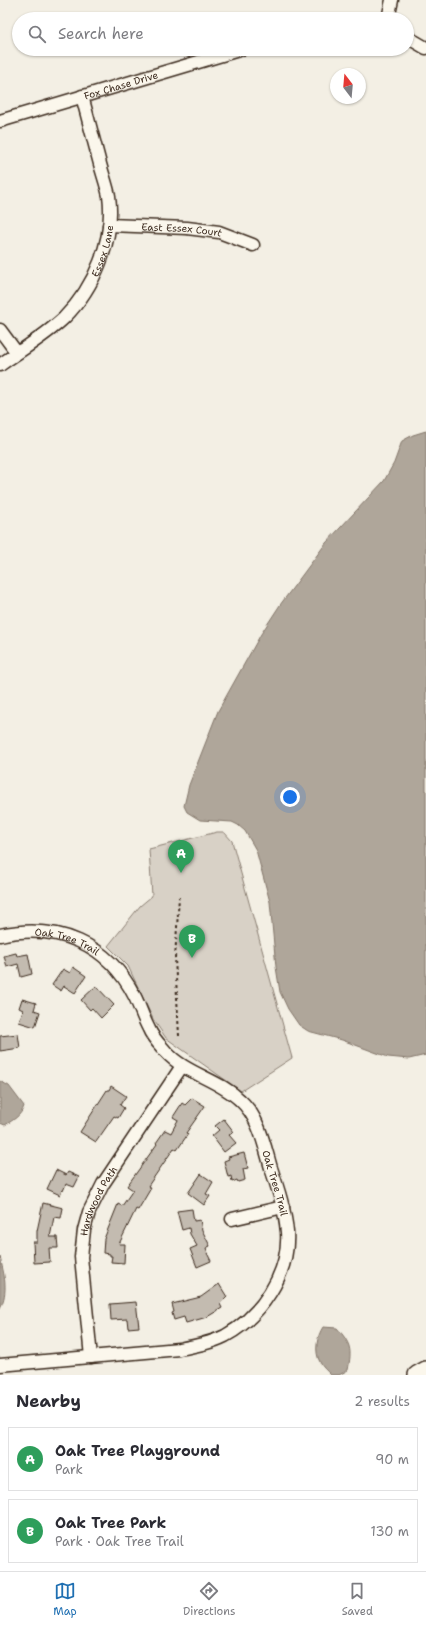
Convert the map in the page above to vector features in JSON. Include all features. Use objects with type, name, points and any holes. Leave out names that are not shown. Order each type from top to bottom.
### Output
[{"type":"main road","points":[[417,1375],[426,1370]]},
{"type":"street","points":[[389,12],[392,0]]},
{"type":"street","points":[[414,41],[426,48]]},
{"type":"street","name":"Fox Chase Drive","points":[[0,120],[218,56]]},
{"type":"street","name":"Essex Lane","points":[[0,365],[63,318],[77,303],[94,276],[107,239],[110,215],[108,196],[82,96]]},
{"type":"street","name":"East Essex Court","points":[[109,225],[186,228],[219,232],[253,245]]},
{"type":"street","points":[[0,330],[17,353]]},
{"type":"street","name":"Oak Tree Trail","points":[[0,935],[36,931],[58,933],[83,942],[101,954],[122,974],[135,997],[149,1030],[166,1052],[182,1066],[217,1084],[240,1100],[255,1119],[283,1207],[287,1234],[284,1260],[276,1283],[263,1303],[244,1322],[225,1336],[201,1345],[179,1349],[0,1365]]},
{"type":"street","name":"Hardwood Path","points":[[92,1357],[81,1257],[84,1230],[89,1212],[103,1184],[182,1066]]},
{"type":"street","points":[[232,1219],[283,1207]]},
{"type":"path","points":[[179,897],[175,958],[179,1036]]},
{"type":"shaded area","points":[[426,431],[426,1055],[409,1059],[388,1057],[342,1040],[308,1031],[299,1025],[288,1009],[280,992],[276,967],[270,902],[256,850],[245,831],[238,825],[232,822],[200,820],[187,812],[184,806],[189,785],[218,711],[261,634],[280,605],[326,543],[384,481],[394,463],[402,441],[413,435]]},
{"type":"shaded area","points":[[217,832],[224,832],[232,841],[292,1058],[241,1091],[166,1038],[153,1019],[128,966],[108,946],[140,906],[152,896],[149,849]]},
{"type":"shaded area","points":[[0,1081],[9,1086],[24,1106],[19,1115],[5,1125],[0,1123]]},
{"type":"shaded area","points":[[0,1257],[5,1289],[3,1302],[0,1308]]},
{"type":"shaded area","points":[[323,1327],[337,1328],[348,1343],[350,1357],[348,1370],[339,1375],[331,1375],[322,1366],[318,1358],[317,1344]]},
{"type":"building","points":[[16,953],[17,956],[28,954],[32,974],[21,977],[18,964],[7,967],[4,956]]},
{"type":"building","points":[[73,967],[86,976],[75,993],[64,986],[61,991],[52,985],[63,969],[70,973]]},
{"type":"building","points":[[96,986],[114,1005],[101,1018],[92,1008],[90,1010],[81,1000]]},
{"type":"building","points":[[22,999],[36,1003],[34,1010],[40,1012],[35,1027],[19,1022],[23,1010],[19,1008]]},
{"type":"building","points":[[18,1034],[20,1048],[0,1051],[0,1036]]},
{"type":"building","points":[[111,1086],[126,1096],[120,1105],[124,1108],[118,1118],[114,1116],[96,1142],[80,1132]]},
{"type":"building","points":[[192,1098],[205,1106],[186,1133],[188,1134],[177,1150],[174,1148],[148,1186],[151,1188],[138,1210],[136,1209],[119,1244],[125,1244],[124,1263],[111,1262],[112,1256],[110,1256],[110,1254],[103,1253],[104,1239],[118,1204],[122,1206],[133,1190],[127,1186],[157,1144],[156,1143],[165,1130],[171,1133],[178,1120],[173,1117],[182,1103],[185,1105]]},
{"type":"building","points":[[224,1119],[234,1132],[229,1135],[236,1143],[224,1152],[212,1136],[219,1130],[215,1126]]},
{"type":"building","points":[[244,1153],[248,1168],[243,1169],[245,1180],[238,1182],[237,1180],[232,1182],[231,1176],[228,1177],[224,1161],[229,1159],[228,1157]]},
{"type":"building","points":[[56,1170],[66,1175],[68,1172],[79,1177],[74,1187],[66,1184],[60,1195],[47,1189]]},
{"type":"building","points":[[201,1174],[213,1182],[206,1194],[210,1196],[204,1205],[188,1193]]},
{"type":"building","points":[[43,1203],[63,1208],[61,1218],[54,1217],[50,1237],[57,1237],[58,1248],[49,1248],[50,1262],[34,1263],[33,1242],[37,1242],[37,1231]]},
{"type":"building","points":[[192,1209],[194,1221],[200,1220],[202,1230],[210,1246],[206,1248],[211,1261],[197,1267],[190,1249],[197,1246],[190,1234],[189,1228],[182,1230],[177,1211]]},
{"type":"building","points":[[219,1284],[227,1297],[220,1304],[222,1308],[207,1317],[186,1323],[184,1317],[174,1320],[172,1304],[201,1297]]},
{"type":"building","points":[[136,1302],[139,1327],[128,1328],[127,1319],[111,1320],[110,1304]]},
{"type":"place","name":"Oak Tree Playground","points":[[181,873]]},
{"type":"place","name":"Oak Tree Park","points":[[192,958]]}]
